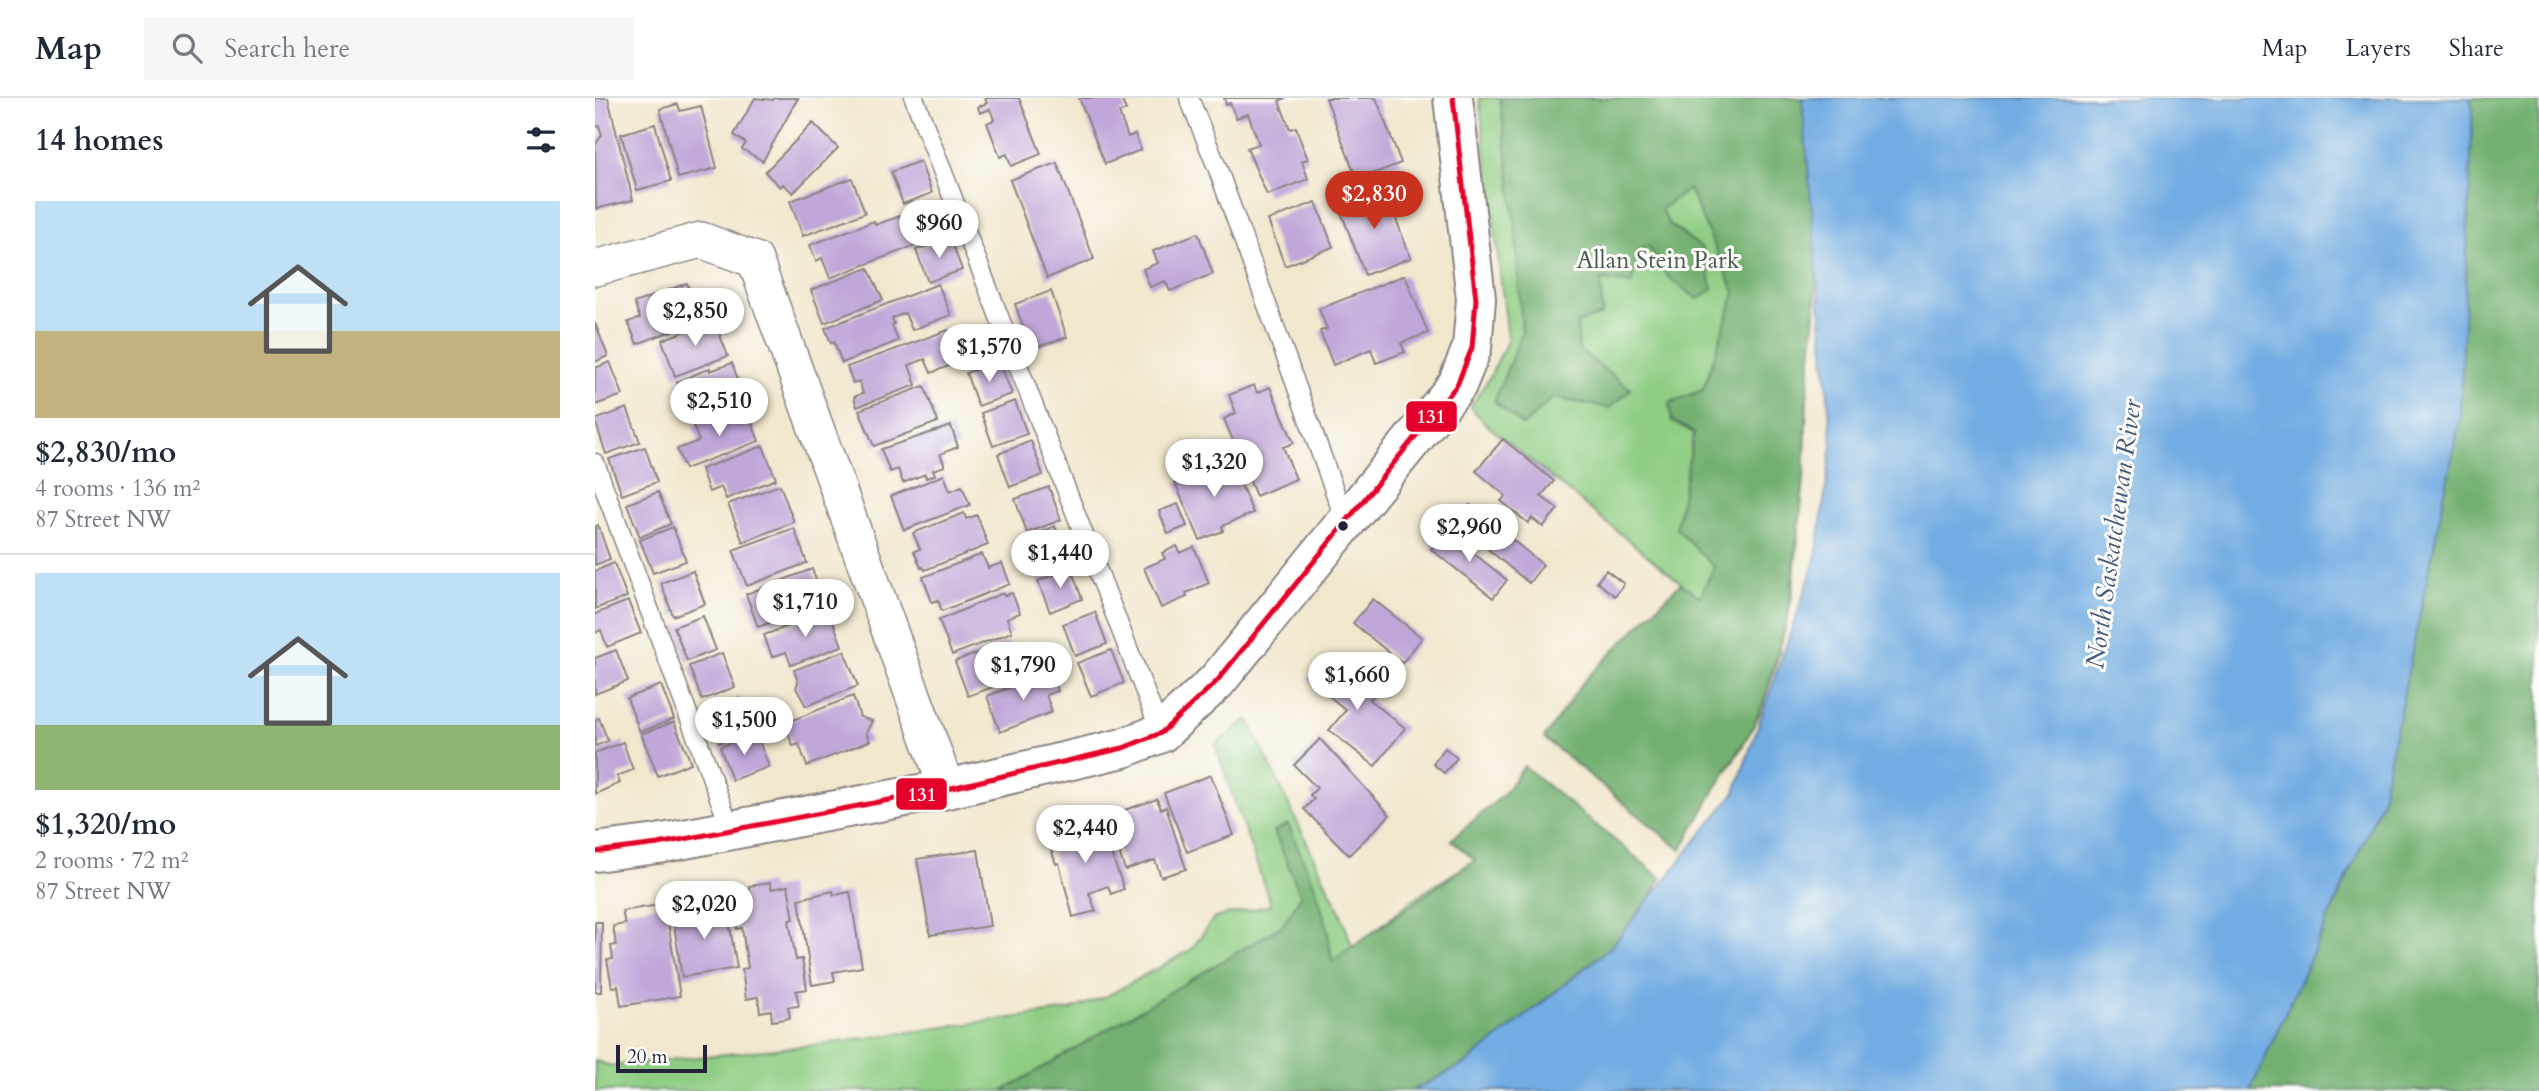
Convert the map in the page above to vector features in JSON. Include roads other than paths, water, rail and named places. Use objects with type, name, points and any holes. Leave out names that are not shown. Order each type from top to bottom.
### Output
[{"type":"street","points":[[595,852],[658,844],[947,789],[1123,748],[1161,733],[1217,681],[1457,385],[1472,348],[1476,299],[1453,98]]},
{"type":"street","points":[[595,268],[701,240],[755,260],[947,789]]},
{"type":"lane","points":[[914,98],[1161,733]]},
{"type":"lane","points":[[1189,98],[1217,167],[1346,523]]},
{"type":"lane","points":[[595,463],[731,830]]},
{"type":"water","name":"North Saskatchewan River","points":[[1802,98],[2470,98],[2473,109],[2460,419],[2381,803],[2250,1091],[1412,1091],[1467,1063],[1611,947],[1735,792],[1816,559],[1832,444]]},
{"type":"park label","name":"Allan Stein Park","points":[[1658,260]]}]
